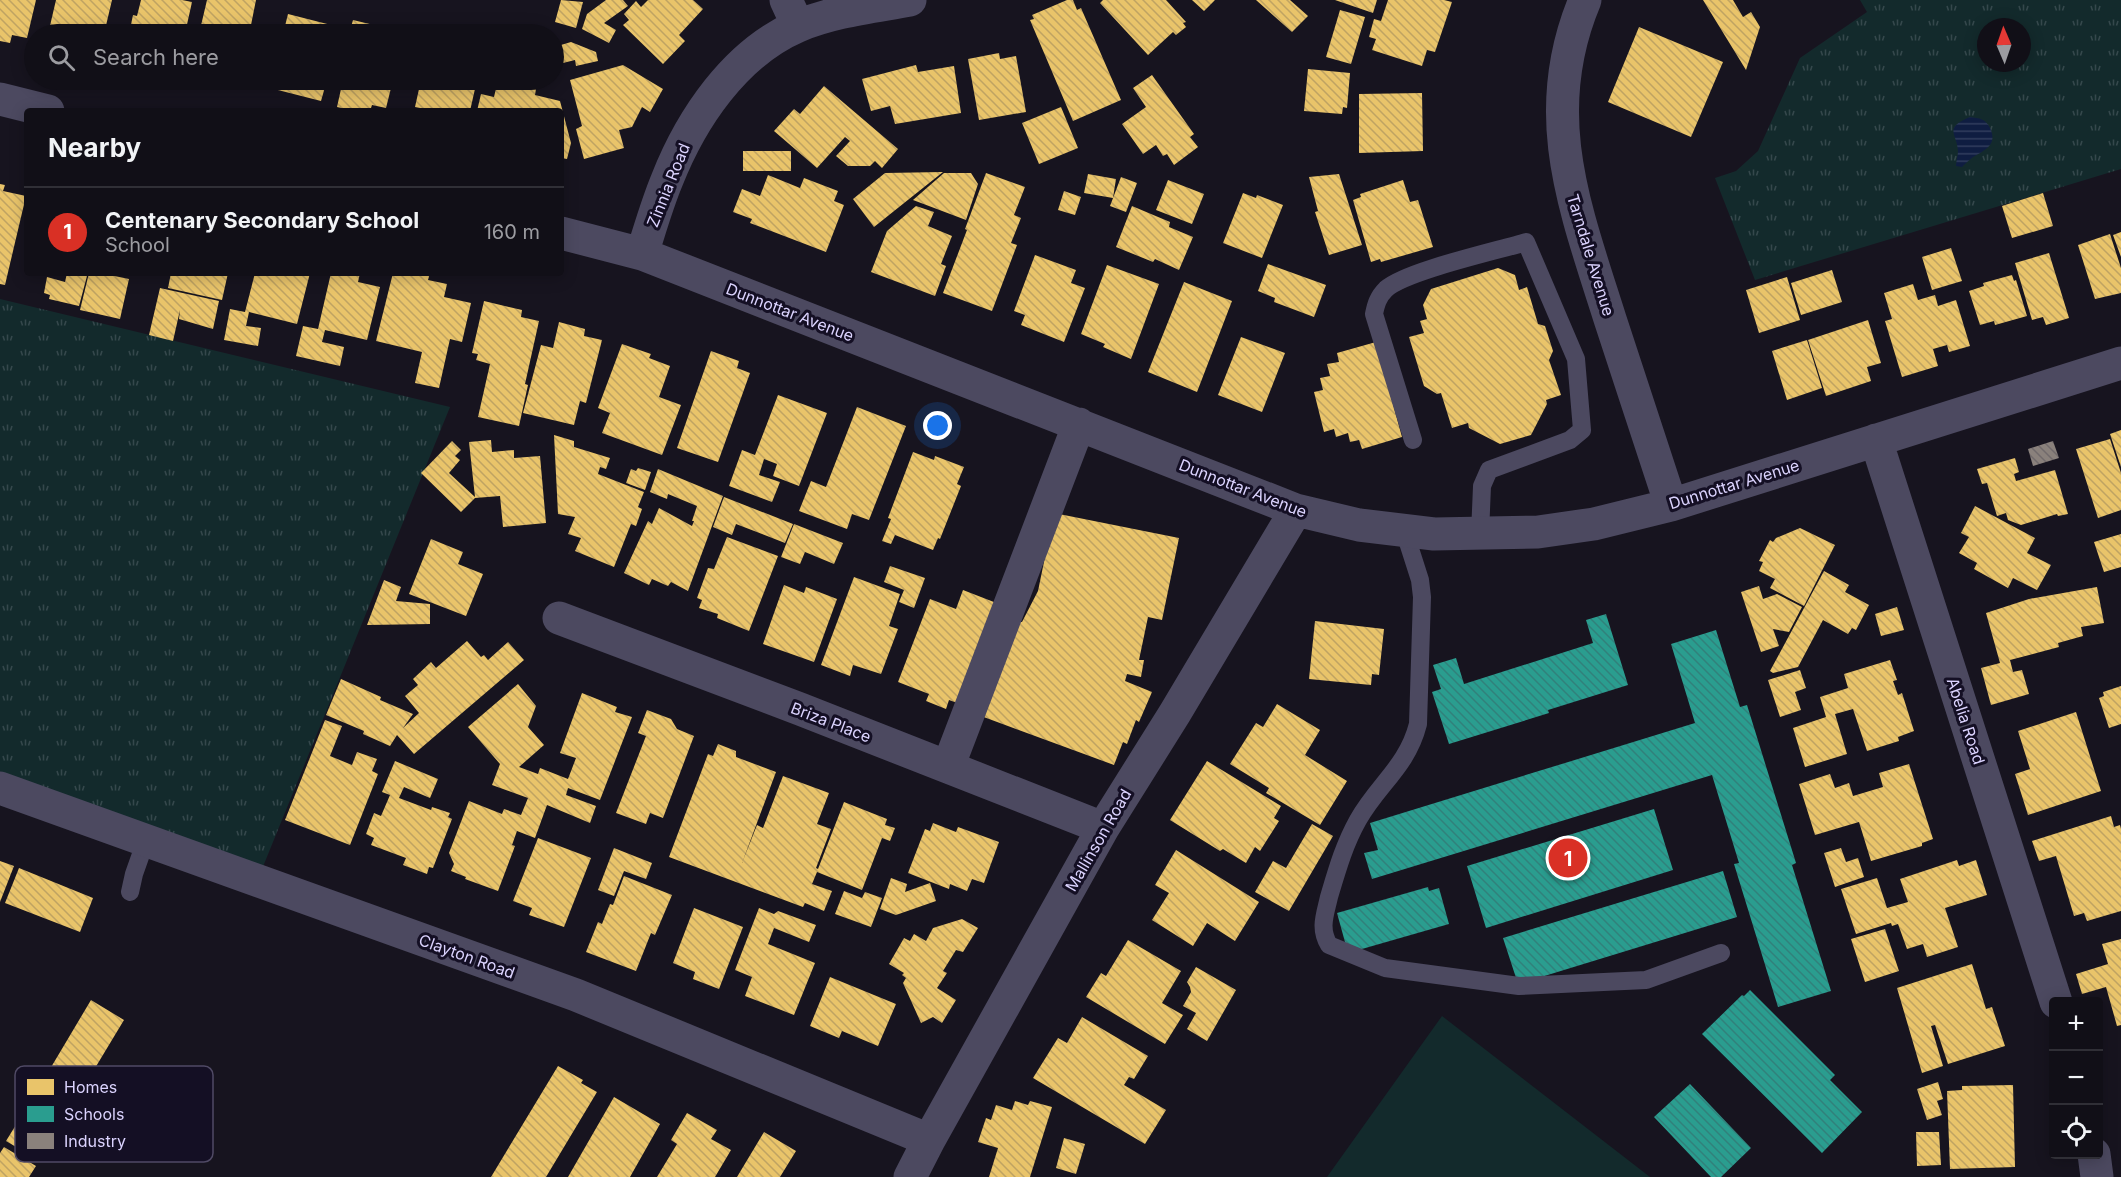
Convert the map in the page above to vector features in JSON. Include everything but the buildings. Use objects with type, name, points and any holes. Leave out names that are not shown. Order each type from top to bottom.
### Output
[{"type":"street","name":"Zinnia Road","points":[[642,254],[666,180],[682,145],[708,104],[744,62],[772,40],[792,13],[849,10],[910,0]]},
{"type":"street","name":"Tarndale Avenue","points":[[1585,0],[1569,47],[1561,98],[1561,126],[1566,167],[1573,200],[1593,265],[1671,505]]},
{"type":"street","points":[[0,99],[36,108]]},
{"type":"street","name":"Dunnottar Avenue","points":[[564,234],[642,254],[1296,510],[1359,525],[1434,534],[1538,532],[1594,524],[1671,505],[2121,363]]},
{"type":"street","points":[[948,767],[1078,424]]},
{"type":"street","name":"Abelia Road","points":[[1876,440],[2054,997]]},
{"type":"street","name":"Mallinson Road","points":[[910,1177],[1103,828],[1175,713],[1296,510]]},
{"type":"street","name":"Briza Place","points":[[559,618],[1103,828]]},
{"type":"street","name":"Clayton Road","points":[[0,788],[576,995],[929,1140]]},
{"type":"street","points":[[2095,1159],[2097,1177]]},
{"type":"lane","points":[[1413,440],[1374,314],[1377,301],[1387,288],[1423,272],[1526,242],[1575,359],[1582,430],[1570,440],[1489,470],[1482,486],[1480,534]]},
{"type":"lane","points":[[1404,530],[1420,580],[1422,597],[1418,724],[1414,742],[1403,762],[1359,819],[1340,857],[1322,925],[1324,938],[1329,945],[1385,968],[1519,986],[1646,980],[1721,952]]},
{"type":"lane","points":[[130,892],[146,840]]},
{"type":"green space","points":[[1860,0],[2121,0],[2121,169],[1755,280],[1715,178],[1736,171],[1758,151],[1800,58],[1867,12]]},
{"type":"green space","points":[[0,299],[450,407],[262,869],[0,779]]},
{"type":"green space","points":[[1442,1016],[1650,1177],[1327,1177]]},
{"type":"water","points":[[1970,117],[1986,123],[1992,134],[1991,143],[1962,167],[1956,166],[1958,151],[1954,128]]},
{"type":"place","name":"Centenary Secondary School","points":[[1568,858]]}]
